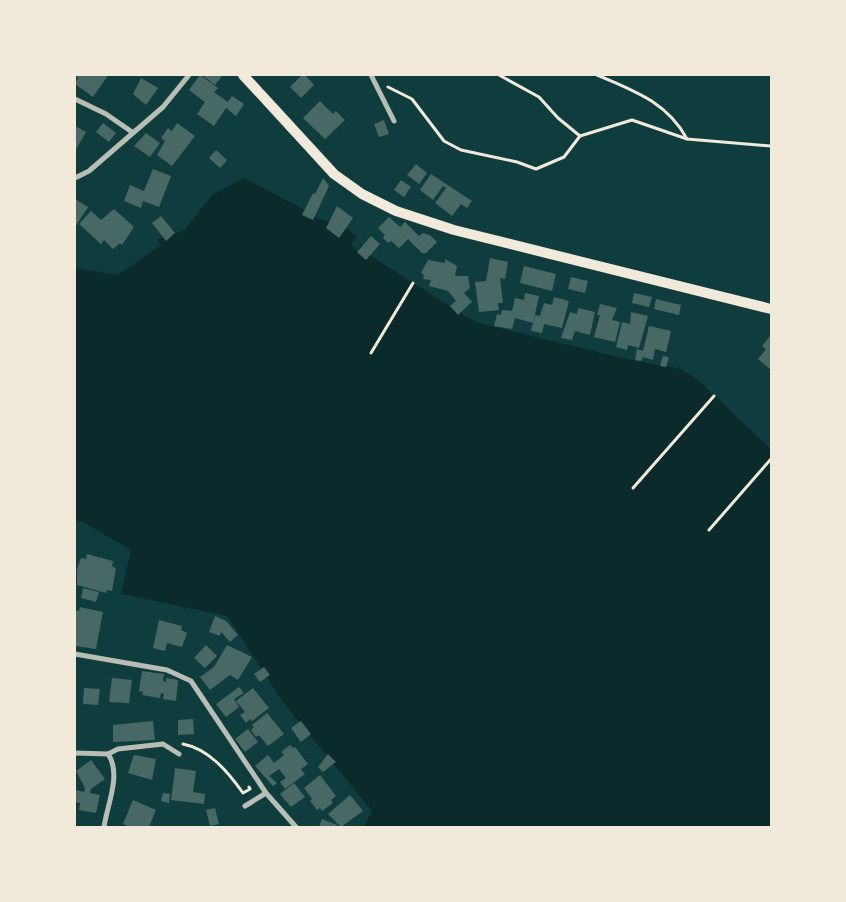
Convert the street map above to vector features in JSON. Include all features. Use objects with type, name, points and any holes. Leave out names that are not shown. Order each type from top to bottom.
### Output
[{"type":"main road","points":[[243,75],[334,174],[362,194],[396,211],[454,230],[771,309]]},
{"type":"street","points":[[75,178],[89,171],[163,107],[189,75]]},
{"type":"street","points":[[373,77],[394,121]]},
{"type":"street","points":[[75,98],[106,114],[132,132]]},
{"type":"street","points":[[75,654],[166,670],[191,681],[266,793],[296,827]]},
{"type":"street","points":[[75,753],[108,754],[118,749],[163,744],[179,754]]},
{"type":"street","points":[[104,827],[114,779],[112,760],[108,754]]},
{"type":"street","points":[[245,806],[266,793]]},
{"type":"path","points":[[499,75],[539,97],[558,118],[580,136]]},
{"type":"path","points":[[597,75],[661,106],[687,139]]},
{"type":"path","points":[[373,77],[412,100],[444,141],[461,150],[517,162],[536,169],[564,157],[580,136],[632,120],[687,139],[771,146]]},
{"type":"path","points":[[371,353],[413,283]]},
{"type":"path","points":[[633,488],[714,396]]},
{"type":"path","points":[[709,530],[771,459]]},
{"type":"path","points":[[163,744],[175,742],[192,746],[206,754],[231,776],[242,793],[250,788],[243,779],[252,773]]},
{"type":"water","points":[[244,178],[305,210],[302,215],[329,221],[339,237],[346,228],[357,236],[351,245],[357,251],[362,245],[371,256],[468,318],[482,324],[622,358],[681,369],[697,379],[771,449],[771,827],[364,827],[372,811],[283,702],[227,616],[121,594],[131,550],[83,522],[75,520],[75,268],[118,275],[160,246],[158,239],[185,230],[212,195]]},
{"type":"building","points":[[75,75],[107,75],[107,77],[93,97],[75,84],[78,78]]},
{"type":"building","points":[[200,75],[218,88],[214,92],[228,102],[232,96],[244,104],[236,116],[226,108],[214,126],[197,114],[205,102],[189,90]]},
{"type":"building","points":[[202,75],[221,75],[222,76],[215,85]]},
{"type":"building","points":[[302,75],[305,75],[314,85],[301,98],[290,87]]},
{"type":"building","points":[[141,78],[158,88],[146,105],[133,94]]},
{"type":"building","points":[[320,101],[333,114],[336,111],[345,120],[325,139],[303,118]]},
{"type":"building","points":[[384,120],[389,134],[379,137],[374,124]]},
{"type":"building","points":[[103,123],[116,133],[109,142],[96,132]]},
{"type":"building","points":[[177,123],[195,136],[172,166],[157,155],[165,141],[161,138],[168,128],[172,131]]},
{"type":"building","points":[[75,126],[86,132],[75,151]]},
{"type":"building","points":[[146,133],[160,143],[150,157],[134,146]]},
{"type":"building","points":[[216,150],[227,160],[220,168],[209,158]]},
{"type":"building","points":[[416,164],[427,173],[419,184],[407,175]]},
{"type":"building","points":[[153,169],[171,176],[159,207],[143,201],[141,208],[124,201],[130,185],[144,191]]},
{"type":"building","points":[[431,174],[472,201],[467,208],[461,204],[452,216],[435,203],[446,188],[443,186],[433,200],[420,190]]},
{"type":"building","points":[[323,178],[329,186],[313,220],[302,215]]},
{"type":"building","points":[[401,180],[411,187],[404,197],[394,190]]},
{"type":"building","points":[[75,199],[88,207],[75,227]]},
{"type":"building","points":[[337,206],[353,218],[339,238],[326,228]]},
{"type":"building","points":[[114,209],[134,227],[122,245],[120,243],[113,249],[104,240],[101,244],[79,224],[91,211],[101,220]]},
{"type":"building","points":[[161,216],[175,233],[166,241],[152,223]]},
{"type":"building","points":[[389,217],[400,227],[405,222],[419,236],[423,233],[430,235],[437,242],[426,253],[422,253],[408,239],[399,248],[391,241],[388,243],[383,238],[385,235],[378,228]]},
{"type":"building","points":[[371,236],[380,244],[366,260],[357,252]]},
{"type":"building","points":[[490,258],[508,262],[505,279],[500,278],[503,303],[498,303],[499,310],[479,312],[475,282],[486,281]]},
{"type":"building","points":[[445,259],[457,266],[455,276],[468,276],[470,288],[464,293],[472,302],[458,315],[450,306],[456,301],[448,291],[429,286],[431,280],[423,279],[424,275],[421,273],[428,260],[445,263]]},
{"type":"building","points":[[524,266],[556,274],[552,291],[520,283]]},
{"type":"building","points":[[571,277],[588,281],[585,293],[568,289]]},
{"type":"building","points":[[525,293],[539,296],[533,323],[515,318],[512,329],[494,326],[497,314],[501,315],[502,310],[512,311],[515,298],[524,300]]},
{"type":"building","points":[[634,293],[652,297],[649,307],[632,303]]},
{"type":"building","points":[[554,297],[569,301],[562,328],[544,324],[542,333],[531,331],[535,315],[540,316],[544,303],[552,305]]},
{"type":"building","points":[[656,299],[681,305],[679,315],[654,309]]},
{"type":"building","points":[[600,304],[617,308],[612,320],[620,322],[615,342],[594,337],[600,315],[597,315]]},
{"type":"building","points":[[578,308],[595,312],[590,335],[575,331],[572,340],[561,338],[570,312],[577,314]]},
{"type":"building","points":[[631,312],[648,316],[639,348],[628,345],[627,350],[616,347],[622,322],[630,324]]},
{"type":"building","points":[[649,326],[671,331],[666,352],[655,349],[653,360],[643,357],[641,361],[635,360],[637,349],[643,351]]},
{"type":"building","points":[[771,335],[771,370],[758,359],[766,349],[762,346]]},
{"type":"building","points":[[663,356],[669,357],[666,367],[660,366]]},
{"type":"building","points":[[87,554],[113,561],[112,566],[116,568],[112,591],[107,590],[106,593],[77,585],[77,569],[81,558],[86,559]]},
{"type":"building","points":[[83,588],[99,592],[96,602],[81,598]]},
{"type":"building","points":[[80,607],[103,612],[96,649],[75,646],[75,610],[79,611]]},
{"type":"building","points":[[215,616],[226,621],[238,635],[230,642],[221,632],[220,636],[209,632]]},
{"type":"building","points":[[159,620],[182,626],[181,630],[187,633],[182,647],[167,643],[165,651],[153,648]]},
{"type":"building","points":[[206,645],[217,656],[205,668],[194,658]]},
{"type":"building","points":[[227,645],[252,657],[238,680],[230,675],[210,690],[200,677],[214,667]]},
{"type":"building","points":[[264,667],[270,675],[260,682],[254,674]]},
{"type":"building","points":[[142,671],[164,674],[163,681],[166,682],[166,678],[178,680],[176,701],[163,699],[164,694],[161,693],[160,698],[142,695],[143,692],[139,691]]},
{"type":"building","points":[[112,678],[132,680],[129,703],[109,702]]},
{"type":"building","points":[[239,687],[244,693],[234,699],[239,707],[226,717],[216,704]]},
{"type":"building","points":[[84,688],[100,689],[98,705],[83,704]]},
{"type":"building","points":[[253,688],[269,708],[252,721],[250,719],[246,723],[240,715],[245,712],[236,701]]},
{"type":"building","points":[[267,713],[284,734],[268,746],[259,735],[256,737],[251,730],[254,727],[252,725]]},
{"type":"building","points":[[193,719],[194,734],[178,735],[178,720]]},
{"type":"building","points":[[153,721],[155,740],[113,742],[113,725]]},
{"type":"building","points":[[301,721],[311,734],[301,742],[291,728]]},
{"type":"building","points":[[248,729],[258,742],[245,752],[235,739]]},
{"type":"building","points":[[290,745],[293,748],[295,747],[308,764],[301,769],[305,774],[285,789],[280,782],[286,778],[279,769],[269,776],[277,783],[273,786],[255,766],[268,755],[274,763],[284,755],[281,752]]},
{"type":"building","points":[[328,754],[336,762],[323,772],[318,767]]},
{"type":"building","points":[[134,755],[156,759],[152,780],[128,773]]},
{"type":"building","points":[[91,760],[105,779],[91,789],[90,793],[100,795],[96,813],[79,810],[80,803],[75,802],[76,790],[84,792],[85,788],[76,771]]},
{"type":"building","points":[[175,768],[196,771],[193,792],[205,794],[204,804],[171,800]]},
{"type":"building","points":[[320,775],[336,796],[331,800],[333,803],[322,811],[320,808],[317,810],[304,788]]},
{"type":"building","points":[[294,783],[305,797],[291,807],[280,794]]},
{"type":"building","points":[[163,793],[170,794],[169,803],[161,801]]},
{"type":"building","points":[[350,795],[363,811],[341,827],[328,814]]},
{"type":"building","points":[[133,800],[156,810],[149,827],[130,827],[123,824]]},
{"type":"building","points":[[215,808],[219,824],[210,826],[206,810]]},
{"type":"building","points":[[322,819],[337,825],[337,827],[319,827]]}]
